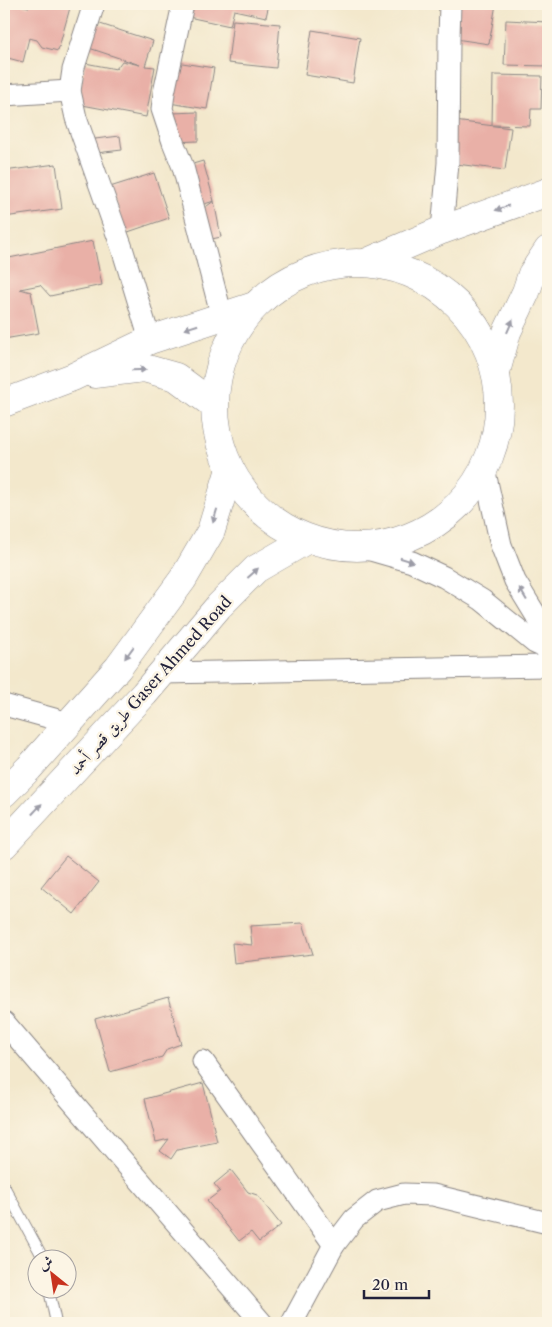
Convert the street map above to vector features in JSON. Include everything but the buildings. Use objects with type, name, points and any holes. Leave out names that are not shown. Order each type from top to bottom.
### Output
[{"type":"main road","points":[[365,263],[442,230],[548,192]]},
{"type":"main road","points":[[496,372],[507,332],[526,292],[532,274],[548,250]]},
{"type":"main road","points":[[365,263],[401,270],[434,285],[462,308],[483,338],[496,372],[499,405],[495,437],[484,468],[462,500],[433,525],[398,541],[360,547],[334,545],[308,538],[276,522],[250,499],[230,470],[218,438],[214,405],[219,369],[233,336],[254,306],[278,287],[305,273],[335,264],[365,263]]},
{"type":"main road","points":[[4,403],[73,377],[150,340],[254,306]]},
{"type":"main road","points":[[73,377],[144,368],[176,377],[214,405]]},
{"type":"main road","points":[[4,792],[29,768],[118,668],[183,578],[211,531],[230,470]]},
{"type":"main road","name":"طريق قصر أحمد Gaser Ahmed Road","points":[[4,845],[144,694],[219,606],[256,569],[308,538]]},
{"type":"street","points":[[94,4],[73,70],[70,91],[76,118],[122,248],[150,340]]},
{"type":"street","points":[[183,4],[162,109],[182,167],[222,317]]},
{"type":"street","points":[[442,230],[448,163],[450,4]]},
{"type":"street","points":[[4,94],[70,91]]},
{"type":"street","points":[[484,468],[501,545],[515,581],[548,635]]},
{"type":"street","points":[[360,547],[412,562],[444,577],[482,600],[535,643],[548,649]]},
{"type":"street","points":[[162,672],[548,666]]},
{"type":"street","points":[[4,705],[69,723]]},
{"type":"street","points":[[4,1022],[262,1323]]},
{"type":"street","points":[[203,1061],[334,1245]]},
{"type":"street","points":[[292,1323],[334,1245],[354,1219],[377,1201],[404,1194],[433,1195],[548,1223]]},
{"type":"lane","points":[[4,1186],[39,1250]]},
{"type":"lane","points":[[51,1300],[56,1323]]}]
